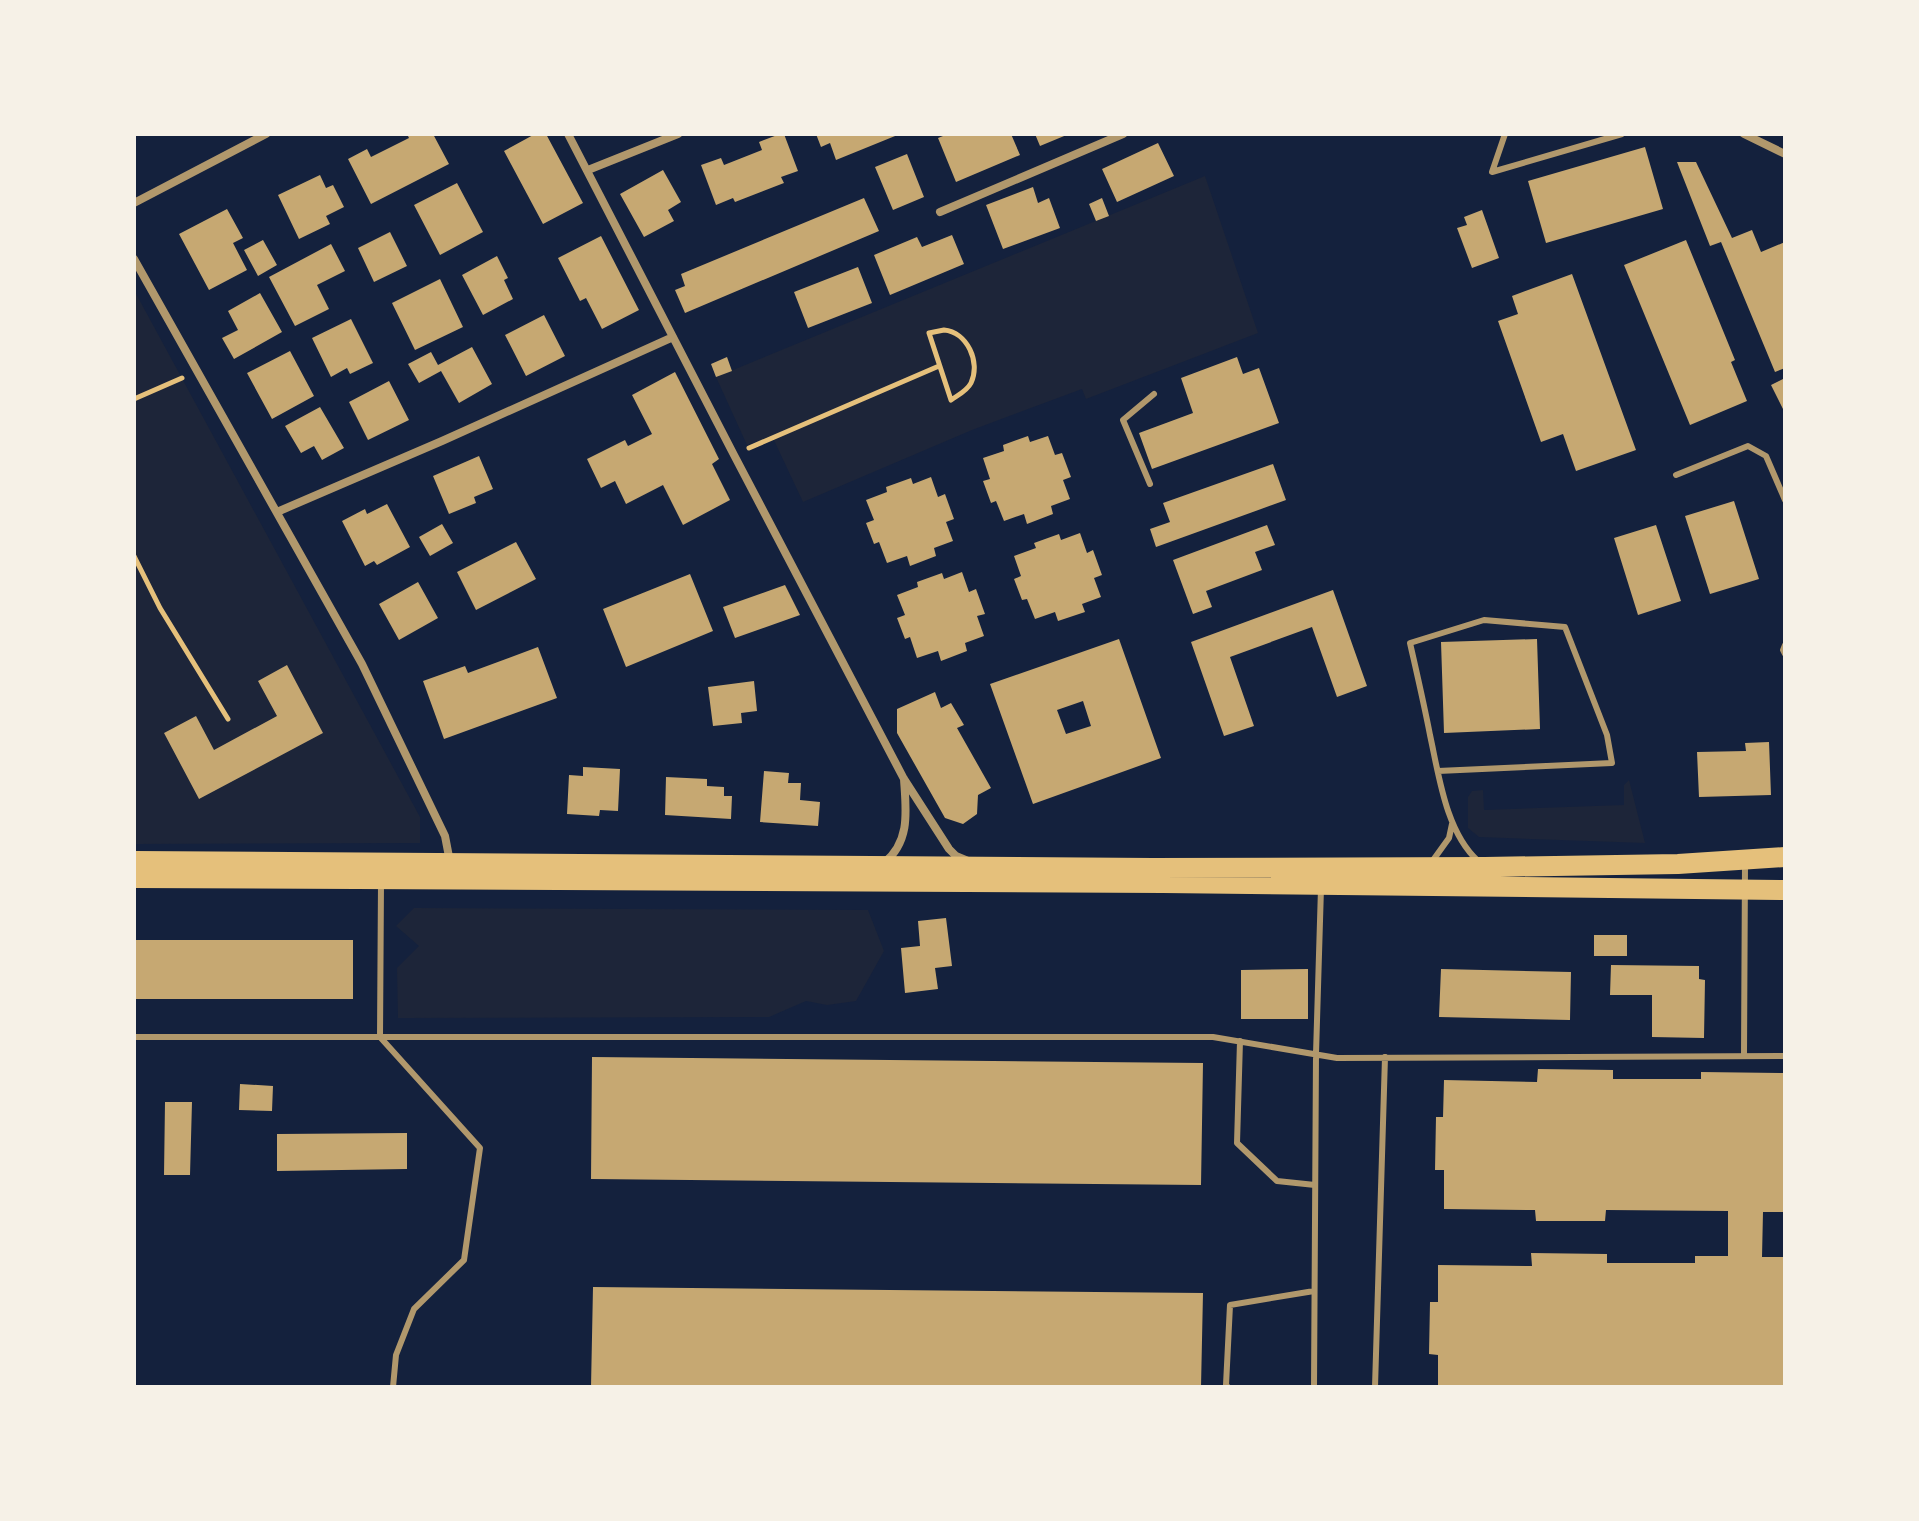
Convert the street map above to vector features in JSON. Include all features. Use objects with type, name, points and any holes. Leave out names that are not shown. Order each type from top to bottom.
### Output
[{"type":"main road","points":[[134,861],[1485,867],[1608,866],[1785,857]]},
{"type":"main road","points":[[134,878],[1785,890]]},
{"type":"street","points":[[134,203],[266,134]]},
{"type":"street","points":[[568,134],[904,779],[949,849],[956,856],[984,866]]},
{"type":"street","points":[[588,170],[678,134]]},
{"type":"street","points":[[940,212],[1123,134]]},
{"type":"street","points":[[1744,134],[1785,154]]},
{"type":"street","points":[[134,259],[369,677],[445,836],[450,863]]},
{"type":"street","points":[[277,512],[673,337]]},
{"type":"street","points":[[881,865],[895,853],[904,834],[904,779]]},
{"type":"lane","points":[[1505,134],[1492,172],[1622,134]]},
{"type":"lane","points":[[1150,484],[1123,420],[1154,394]]},
{"type":"lane","points":[[1676,475],[1748,446],[1766,456],[1785,500]]},
{"type":"lane","points":[[1438,771],[1612,763],[1607,735],[1565,627],[1484,620],[1410,643],[1438,771],[1452,821],[1468,850],[1485,867]]},
{"type":"lane","points":[[1785,645],[1785,654]]},
{"type":"lane","points":[[1428,867],[1449,838],[1452,821]]},
{"type":"lane","points":[[1744,1056],[1745,861]]},
{"type":"lane","points":[[381,879],[380,1037],[480,1148],[464,1260],[414,1309],[396,1355],[393,1387]]},
{"type":"lane","points":[[1314,1387],[1316,1054],[1321,885]]},
{"type":"lane","points":[[134,1037],[1213,1037],[1337,1058],[1785,1056]]},
{"type":"lane","points":[[1240,1041],[1237,1143],[1277,1181],[1315,1185]]},
{"type":"lane","points":[[1375,1387],[1385,1057]]},
{"type":"lane","points":[[1228,1387],[1230,1305],[1314,1291]]},
{"type":"path","points":[[952,331],[968,346],[974,360],[970,385],[951,400],[939,366],[929,333],[952,331]]},
{"type":"path","points":[[734,455],[939,366]]},
{"type":"path","points":[[134,399],[197,371]]},
{"type":"path","points":[[134,556],[160,608],[228,719]]},
{"type":"shaded area","points":[[1205,176],[1258,333],[1086,399],[1082,389],[972,430],[803,502],[772,436],[747,445],[716,377]]},
{"type":"shaded area","points":[[134,290],[420,817],[420,843],[134,844]],"holes":[[[287,665],[323,733],[199,799],[164,733],[196,716],[214,750],[277,716],[258,681]]]},
{"type":"shaded area","points":[[1629,780],[1645,843],[1479,837],[1468,828],[1468,797],[1472,791],[1483,790],[1484,810],[1624,805],[1624,785]]},
{"type":"shaded area","points":[[414,908],[868,910],[884,951],[856,1001],[827,1005],[806,1001],[769,1017],[398,1018],[397,968],[419,946],[396,926]]},
{"type":"building","points":[[407,134],[433,134],[449,164],[371,204],[348,159],[367,149],[371,157],[409,138]]},
{"type":"building","points":[[535,134],[546,134],[583,203],[543,224],[504,151]]},
{"type":"building","points":[[784,134],[798,171],[781,177],[784,183],[735,202],[733,198],[716,205],[701,165],[721,158],[724,165],[762,150],[759,142]]},
{"type":"building","points":[[816,134],[900,134],[836,160],[830,143],[821,147]]},
{"type":"building","points":[[948,134],[1011,134],[1020,155],[956,182],[938,138]]},
{"type":"building","points":[[1035,134],[1069,134],[1040,146]]},
{"type":"building","points":[[1158,143],[1174,176],[1117,202],[1102,169]]},
{"type":"building","points":[[1645,147],[1663,209],[1546,243],[1528,181]]},
{"type":"building","points":[[907,154],[924,197],[893,210],[875,167]]},
{"type":"building","points":[[1677,162],[1696,162],[1732,238],[1752,230],[1761,252],[1785,242],[1785,368],[1775,372],[1721,242],[1710,246]]},
{"type":"building","points":[[663,170],[681,202],[668,210],[674,221],[644,237],[620,194]]},
{"type":"building","points":[[320,175],[326,188],[333,185],[344,207],[326,216],[330,224],[299,239],[278,195]]},
{"type":"building","points":[[457,183],[483,232],[440,255],[414,205]]},
{"type":"building","points":[[1033,187],[1038,203],[1049,198],[1060,228],[1003,249],[986,205]]},
{"type":"building","points":[[864,198],[879,231],[685,313],[675,290],[685,286],[681,274]]},
{"type":"building","points":[[1102,198],[1109,216],[1096,221],[1089,204]]},
{"type":"building","points":[[227,209],[243,238],[233,243],[247,270],[209,290],[179,234]]},
{"type":"building","points":[[1482,210],[1499,258],[1472,268],[1457,228],[1467,225],[1464,217]]},
{"type":"building","points":[[390,232],[407,266],[374,282],[358,248]]},
{"type":"building","points":[[952,235],[964,264],[890,295],[874,255],[917,237],[922,247]]},
{"type":"building","points":[[601,236],[639,310],[602,329],[586,298],[580,301],[558,258]]},
{"type":"building","points":[[263,240],[277,265],[258,276],[244,250]]},
{"type":"building","points":[[1686,240],[1735,360],[1731,362],[1747,401],[1690,425],[1624,265]]},
{"type":"building","points":[[331,244],[345,271],[317,285],[329,309],[295,326],[269,277]]},
{"type":"building","points":[[497,256],[508,278],[504,280],[513,299],[483,315],[462,275]]},
{"type":"building","points":[[858,267],[872,303],[808,328],[794,292]]},
{"type":"building","points":[[1572,274],[1636,450],[1576,471],[1563,434],[1541,442],[1498,321],[1518,314],[1512,296]]},
{"type":"building","points":[[440,279],[463,327],[415,350],[392,303]]},
{"type":"building","points":[[260,293],[282,332],[234,359],[222,338],[238,330],[228,311]]},
{"type":"building","points":[[544,315],[565,356],[526,376],[505,335]]},
{"type":"building","points":[[351,319],[373,363],[350,374],[347,368],[331,377],[312,338]]},
{"type":"building","points":[[472,347],[492,384],[459,403],[441,371],[419,383],[408,364],[431,352],[438,365]]},
{"type":"building","points":[[290,351],[314,396],[272,419],[247,373]]},
{"type":"building","points":[[727,357],[732,371],[716,377],[711,364]]},
{"type":"building","points":[[1237,357],[1243,374],[1259,368],[1279,423],[1152,469],[1139,433],[1193,413],[1181,378]]},
{"type":"building","points":[[675,372],[719,459],[712,464],[730,500],[683,525],[663,485],[626,504],[615,481],[601,488],[587,459],[625,440],[628,446],[652,434],[632,395]]},
{"type":"building","points":[[1785,378],[1785,413],[1771,385]]},
{"type":"building","points":[[389,381],[409,420],[368,440],[349,402]]},
{"type":"building","points":[[320,407],[344,448],[322,460],[314,446],[301,453],[285,426]]},
{"type":"building","points":[[1028,436],[1030,442],[1048,436],[1055,455],[1062,453],[1071,477],[1063,480],[1070,499],[1051,506],[1053,514],[1027,524],[1024,514],[1004,521],[996,501],[991,503],[983,481],[990,479],[983,458],[1004,451],[1003,445]]},
{"type":"building","points":[[479,456],[493,489],[474,497],[476,503],[449,514],[433,476]]},
{"type":"building","points":[[1273,464],[1286,500],[1156,547],[1150,529],[1170,522],[1163,503]]},
{"type":"building","points":[[931,477],[938,497],[945,494],[954,519],[946,522],[953,541],[934,548],[936,556],[910,566],[907,556],[887,563],[879,542],[874,544],[866,523],[874,520],[866,500],[887,492],[886,487],[911,478],[913,484]]},
{"type":"building","points":[[1734,501],[1759,579],[1710,594],[1685,516]]},
{"type":"building","points":[[387,504],[410,547],[377,565],[374,561],[365,566],[342,521],[365,509],[367,514]]},
{"type":"building","points":[[442,524],[453,543],[430,556],[419,537]]},
{"type":"building","points":[[1267,525],[1275,545],[1255,552],[1262,570],[1206,591],[1212,607],[1193,614],[1173,560]]},
{"type":"building","points":[[1656,525],[1681,601],[1638,615],[1614,538]]},
{"type":"building","points":[[1080,533],[1087,553],[1093,550],[1102,575],[1094,578],[1101,597],[1082,604],[1085,612],[1058,621],[1055,612],[1035,619],[1027,599],[1022,600],[1014,579],[1021,576],[1014,556],[1036,548],[1034,543],[1059,534],[1061,540]]},
{"type":"building","points":[[516,542],[536,579],[476,610],[457,572]]},
{"type":"building","points":[[962,572],[969,592],[976,589],[985,614],[977,616],[984,636],[965,643],[967,651],[941,661],[938,651],[917,658],[910,637],[905,639],[897,618],[905,615],[897,595],[918,587],[917,582],[942,573],[944,579]]},
{"type":"building","points":[[690,574],[713,631],[626,667],[603,609]]},
{"type":"building","points":[[418,582],[438,618],[399,640],[379,604]]},
{"type":"building","points":[[785,585],[800,615],[735,638],[723,607]]},
{"type":"building","points":[[1333,590],[1367,686],[1337,697],[1312,627],[1230,657],[1254,726],[1224,736],[1191,642]]},
{"type":"building","points":[[1119,639],[1161,758],[1033,804],[990,684]],"holes":[[[1083,701],[1091,726],[1066,734],[1057,710]]]},
{"type":"building","points":[[1537,639],[1540,729],[1444,733],[1441,642]]},
{"type":"building","points":[[538,647],[557,698],[444,739],[423,681],[465,666],[468,673]]},
{"type":"building","points":[[287,665],[323,733],[199,799],[164,733],[196,716],[214,750],[277,716],[258,681]]},
{"type":"building","points":[[754,681],[757,711],[741,713],[742,723],[713,726],[708,687]]},
{"type":"building","points":[[935,692],[941,708],[951,703],[964,725],[957,728],[991,788],[978,795],[977,814],[963,824],[945,818],[897,733],[897,709]]},
{"type":"building","points":[[1769,742],[1771,795],[1699,797],[1697,752],[1746,751],[1745,743]]},
{"type":"building","points":[[583,767],[620,769],[618,811],[600,810],[599,816],[567,814],[569,775],[583,776]]},
{"type":"building","points":[[764,771],[789,773],[788,783],[801,783],[800,800],[820,802],[818,826],[760,822]]},
{"type":"building","points":[[666,777],[707,779],[707,786],[724,787],[724,796],[732,796],[731,819],[665,815]]},
{"type":"building","points":[[946,918],[952,966],[935,968],[938,989],[905,993],[901,948],[920,946],[918,921]]},
{"type":"building","points":[[1594,935],[1627,935],[1627,956],[1594,956]]},
{"type":"building","points":[[134,940],[353,940],[353,999],[134,999]]},
{"type":"building","points":[[1611,965],[1699,966],[1699,979],[1705,980],[1704,1038],[1652,1037],[1652,995],[1610,995]]},
{"type":"building","points":[[1308,969],[1308,1019],[1241,1019],[1241,970]]},
{"type":"building","points":[[1441,969],[1571,972],[1570,1020],[1439,1017]]},
{"type":"building","points":[[592,1057],[1203,1063],[1201,1185],[591,1179]]},
{"type":"building","points":[[1538,1069],[1613,1070],[1613,1079],[1701,1079],[1701,1072],[1785,1073],[1785,1212],[1763,1212],[1762,1257],[1785,1257],[1785,1387],[1438,1387],[1438,1355],[1429,1354],[1430,1302],[1438,1302],[1438,1265],[1532,1266],[1531,1253],[1607,1254],[1607,1263],[1695,1263],[1695,1256],[1728,1256],[1728,1211],[1606,1210],[1605,1221],[1536,1221],[1535,1210],[1444,1209],[1444,1170],[1435,1170],[1436,1117],[1443,1117],[1444,1080],[1537,1082]]},
{"type":"building","points":[[240,1084],[273,1086],[272,1111],[239,1110]]},
{"type":"building","points":[[165,1102],[192,1102],[190,1175],[164,1175]]},
{"type":"building","points":[[407,1133],[407,1169],[277,1171],[277,1134]]},
{"type":"building","points":[[593,1287],[1203,1293],[1201,1387],[591,1387]]}]
